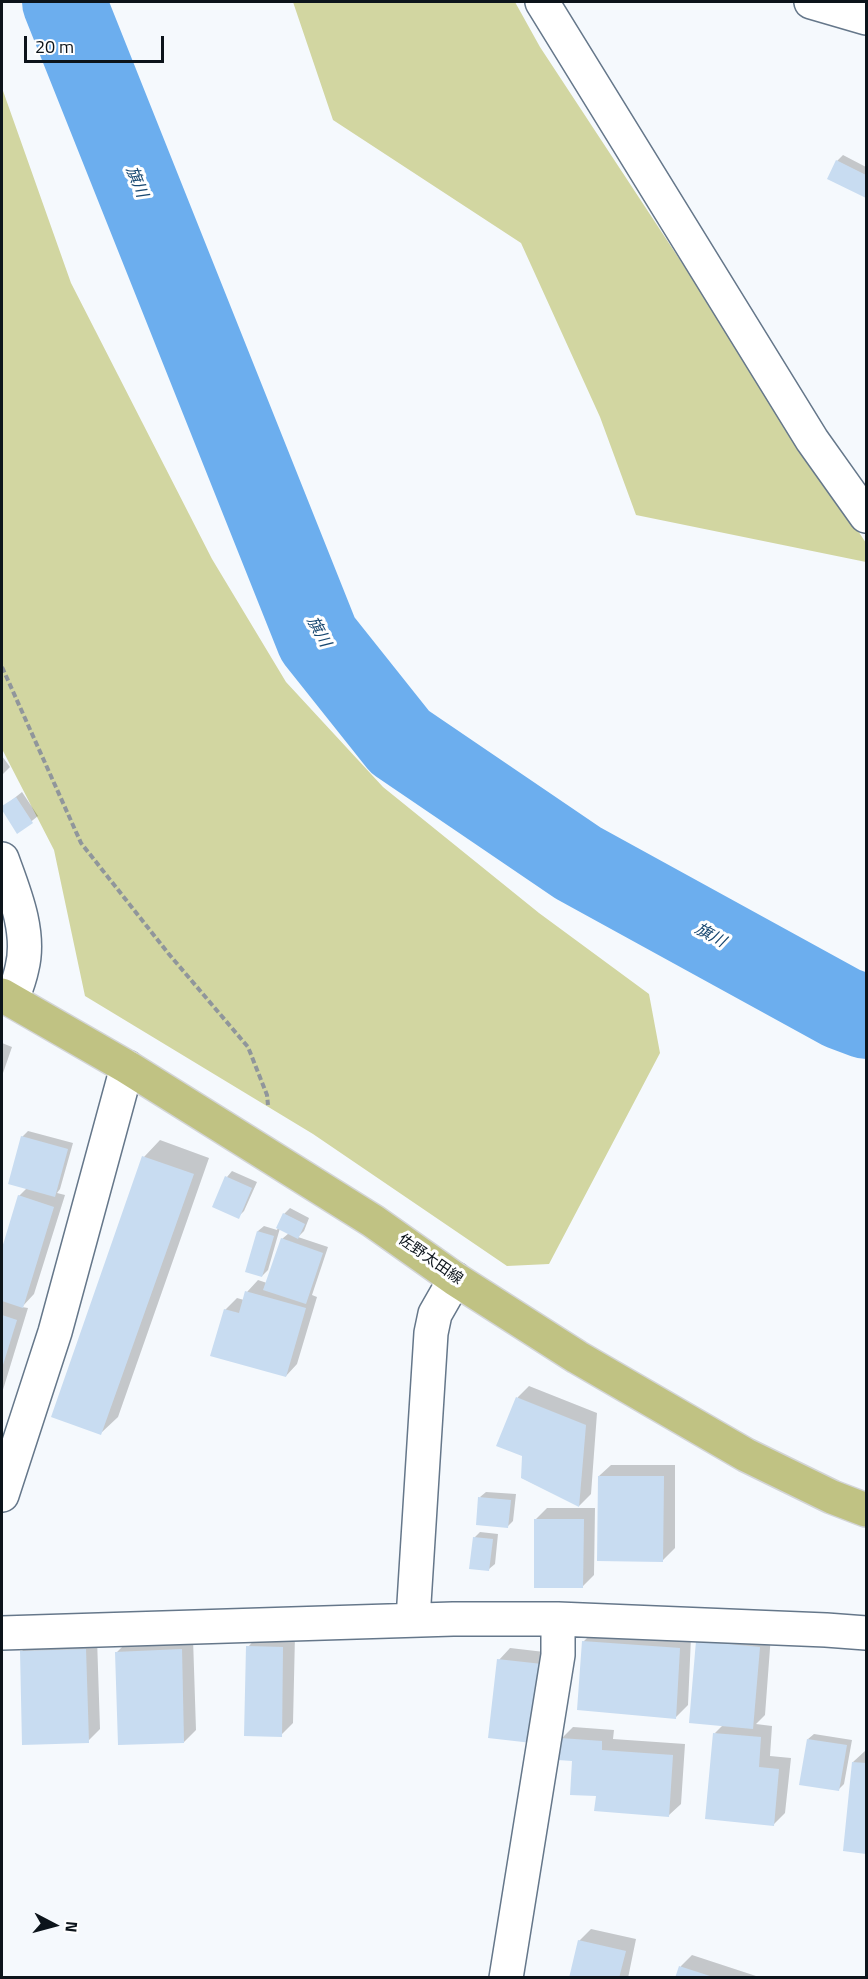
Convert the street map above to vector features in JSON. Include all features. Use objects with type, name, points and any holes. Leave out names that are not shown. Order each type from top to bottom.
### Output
[{"type":"main road","name":"佐野太田線","points":[[7,997],[127,1067],[373,1221],[455,1279],[577,1357],[746,1455],[832,1497],[867,1510]]},
{"type":"street","points":[[542,2],[812,440],[867,516]]},
{"type":"street","points":[[811,2],[867,18]]},
{"type":"street","points":[[2,859],[24,930],[23,966],[7,997]]},
{"type":"street","points":[[2,1495],[55,1332],[127,1067]]},
{"type":"street","points":[[413,1619],[431,1333],[435,1314],[455,1279]]},
{"type":"street","points":[[2,1633],[413,1619],[558,1619],[867,1633]]},
{"type":"street","points":[[506,1977],[558,1654],[558,1619]]},
{"type":"path","points":[[2,667],[81,843],[248,1047],[267,1095],[273,1158]]},
{"type":"green space","points":[[293,2],[515,2],[540,47],[866,543],[866,562],[636,515],[600,417],[521,243],[333,120]]},
{"type":"green space","points":[[2,88],[71,283],[212,559],[286,682],[383,787],[539,913],[649,994],[660,1053],[549,1264],[507,1266],[313,1134],[85,996],[54,850],[2,749]]},
{"type":"building","points":[[836,160],[866,175],[866,198],[827,179]]},
{"type":"building","points":[[16,797],[33,823],[17,834],[2,810],[2,806]]},
{"type":"building","points":[[21,1136],[68,1149],[55,1197],[8,1184]]},
{"type":"building","points":[[142,1156],[194,1174],[101,1435],[51,1417]]},
{"type":"building","points":[[225,1176],[252,1188],[239,1219],[212,1207]]},
{"type":"building","points":[[18,1195],[54,1207],[23,1308],[2,1301],[2,1248]]},
{"type":"building","points":[[283,1213],[305,1224],[298,1239],[276,1228]]},
{"type":"building","points":[[257,1231],[274,1236],[262,1277],[245,1272]]},
{"type":"building","points":[[281,1238],[323,1253],[306,1304],[263,1290]]},
{"type":"building","points":[[245,1291],[306,1308],[286,1377],[210,1356],[224,1309],[239,1313]]},
{"type":"building","points":[[2,1315],[17,1320],[2,1368]]},
{"type":"building","points":[[516,1397],[586,1425],[579,1507],[521,1478],[522,1456],[496,1446]]},
{"type":"building","points":[[598,1476],[664,1476],[663,1562],[597,1561]]},
{"type":"building","points":[[478,1497],[511,1500],[508,1528],[476,1525]]},
{"type":"building","points":[[534,1519],[584,1519],[583,1588],[534,1588]]},
{"type":"building","points":[[473,1537],[493,1539],[489,1571],[469,1569]]},
{"type":"building","points":[[582,1641],[680,1648],[676,1719],[577,1710]]},
{"type":"building","points":[[696,1641],[760,1647],[753,1729],[689,1723]]},
{"type":"building","points":[[246,1646],[283,1647],[282,1737],[244,1736]]},
{"type":"building","points":[[86,1649],[89,1743],[22,1745],[20,1651]]},
{"type":"building","points":[[182,1649],[184,1743],[118,1745],[115,1652]]},
{"type":"building","points":[[497,1659],[542,1664],[532,1743],[488,1738]]},
{"type":"building","points":[[713,1733],[761,1737],[759,1767],[779,1769],[774,1826],[705,1819]]},
{"type":"building","points":[[560,1738],[602,1741],[602,1750],[673,1755],[669,1817],[594,1811],[596,1796],[570,1795],[572,1761],[558,1760]]},
{"type":"building","points":[[807,1739],[847,1745],[839,1791],[799,1785]]},
{"type":"building","points":[[852,1762],[866,1763],[866,1854],[843,1851]]},
{"type":"building","points":[[578,1940],[626,1951],[619,1978],[569,1978]]},
{"type":"building","points":[[679,1966],[713,1977],[713,1978],[675,1978]]},
{"type":"waterway","name":"旗川","points":[[64,2],[318,639],[400,742],[578,863],[842,1008],[866,1017]]}]
